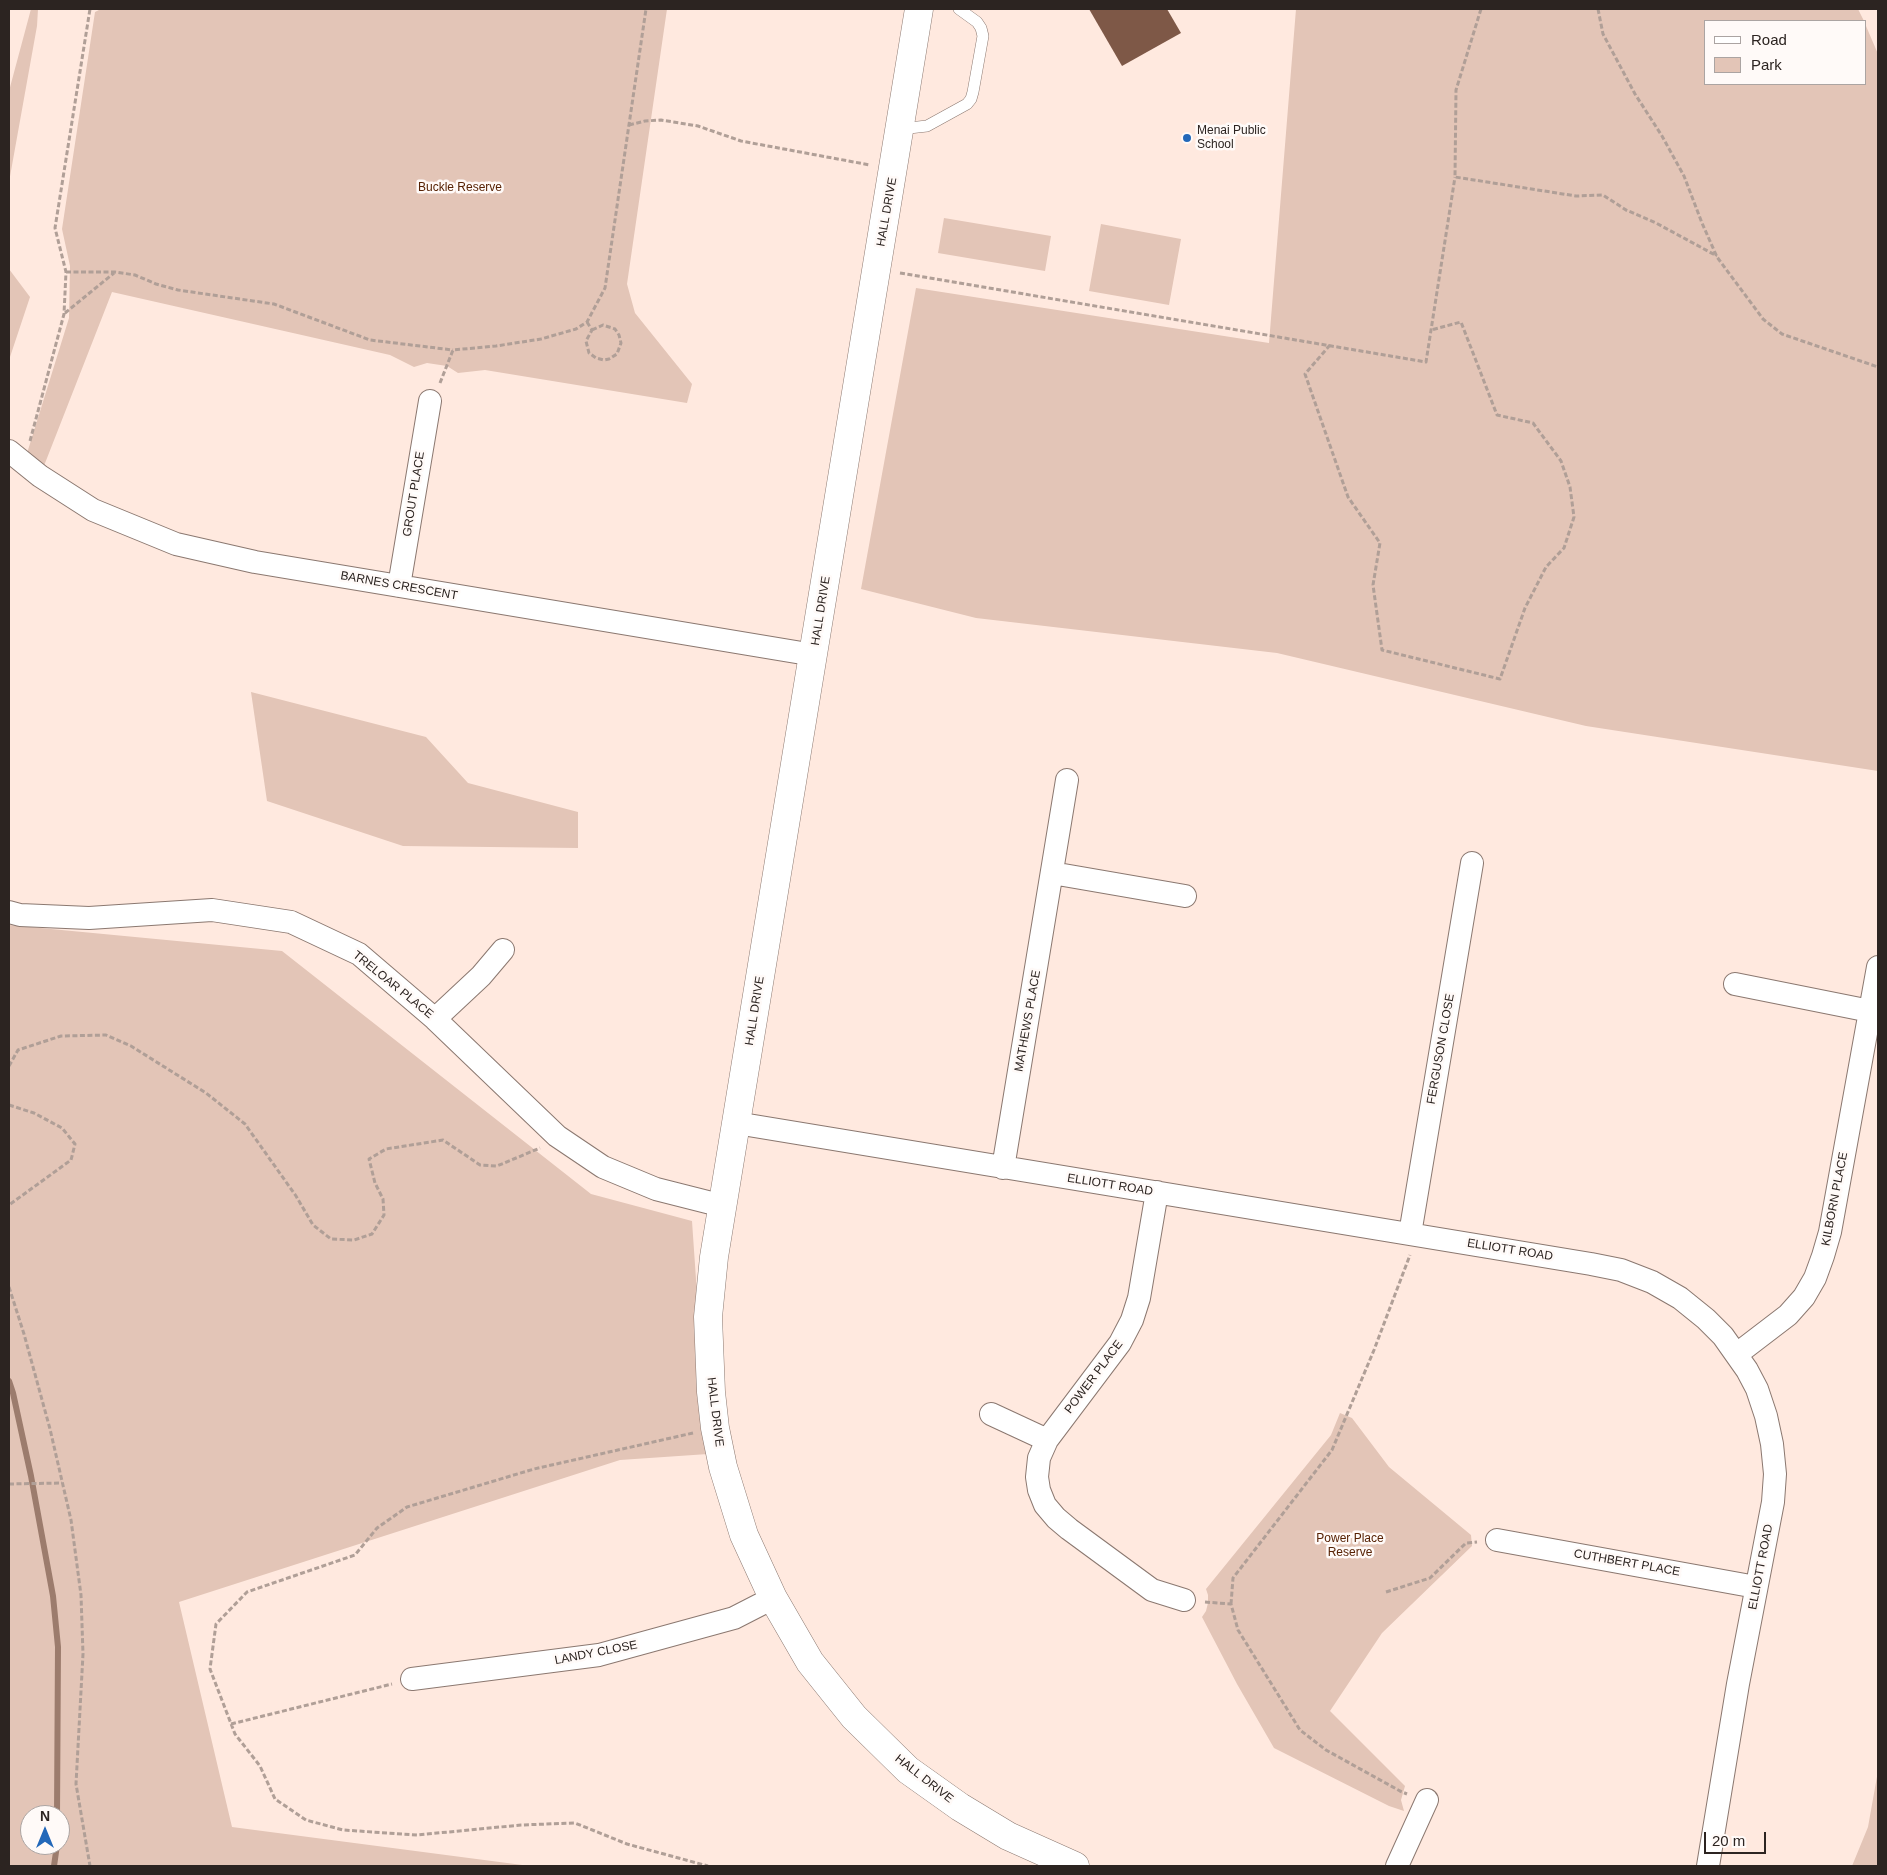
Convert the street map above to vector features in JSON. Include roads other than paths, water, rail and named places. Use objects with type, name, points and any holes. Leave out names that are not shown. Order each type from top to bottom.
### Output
[{"type":"street","name":"HALL DRIVE","points":[[919,9],[722,1206],[708,1316],[708,1354],[715,1428],[723,1467],[741,1526],[758,1568],[810,1662],[854,1716],[908,1770],[960,1807],[1008,1836],[1075,1866]]},
{"type":"street","name":"GROUT PLACE","points":[[399,586],[430,402]]},
{"type":"street","name":"BARNES CRESCENT","points":[[16,457],[40,476],[93,510],[176,544],[255,562],[814,655]]},
{"type":"street","name":"MATHEWS PLACE","points":[[1003,1168],[1067,780]]},
{"type":"street","name":"FERGUSON CLOSE","points":[[1414,1235],[1472,863]]},
{"type":"street","points":[[1052,874],[1185,896]]},
{"type":"street","name":"TRELOAR PLACE","points":[[9,912],[20,916],[89,918],[212,910],[291,922],[359,954],[435,1019],[557,1136],[603,1167],[656,1189],[722,1206]]},
{"type":"street","points":[[435,1019],[481,976],[503,950]]},
{"type":"street","name":"KILBORN PLACE","points":[[1737,1354],[1788,1315],[1804,1297],[1815,1278],[1830,1232],[1878,967]]},
{"type":"street","points":[[1736,984],[1870,1011]]},
{"type":"street","name":"ELLIOTT ROAD","points":[[736,1124],[1560,1258],[1621,1270],[1652,1282],[1680,1298],[1706,1319],[1737,1354],[1757,1389],[1766,1416],[1773,1459],[1773,1502],[1756,1588],[1708,1866]]},
{"type":"street","name":"POWER PLACE","points":[[1157,1192],[1139,1298],[1132,1320],[1120,1343],[1047,1440],[1039,1458],[1037,1477],[1039,1490],[1045,1505],[1056,1518],[1152,1590],[1184,1600]]},
{"type":"street","points":[[991,1414],[1047,1440]]},
{"type":"street","name":"CUTHBERT PLACE","points":[[1497,1540],[1756,1588]]},
{"type":"street","name":"LANDY CLOSE","points":[[412,1679],[599,1655],[734,1618],[774,1598]]},
{"type":"street","points":[[1397,1866],[1427,1800]]},
{"type":"lane","points":[[900,129],[927,126],[966,104],[971,99],[982,36],[981,28],[977,22],[959,9]]},
{"type":"waterway","points":[[9,1381],[31,1476],[53,1596],[58,1647],[57,1805]]},
{"type":"waterway","points":[[54,1866],[56,1855]]},
{"type":"place","name":"Menai Public School","points":[[1187,138]]},
{"type":"park label","name":"Buckle Reserve","points":[[460,188]]},
{"type":"park label","name":"Power Place Reserve","points":[[1350,1546]]}]
